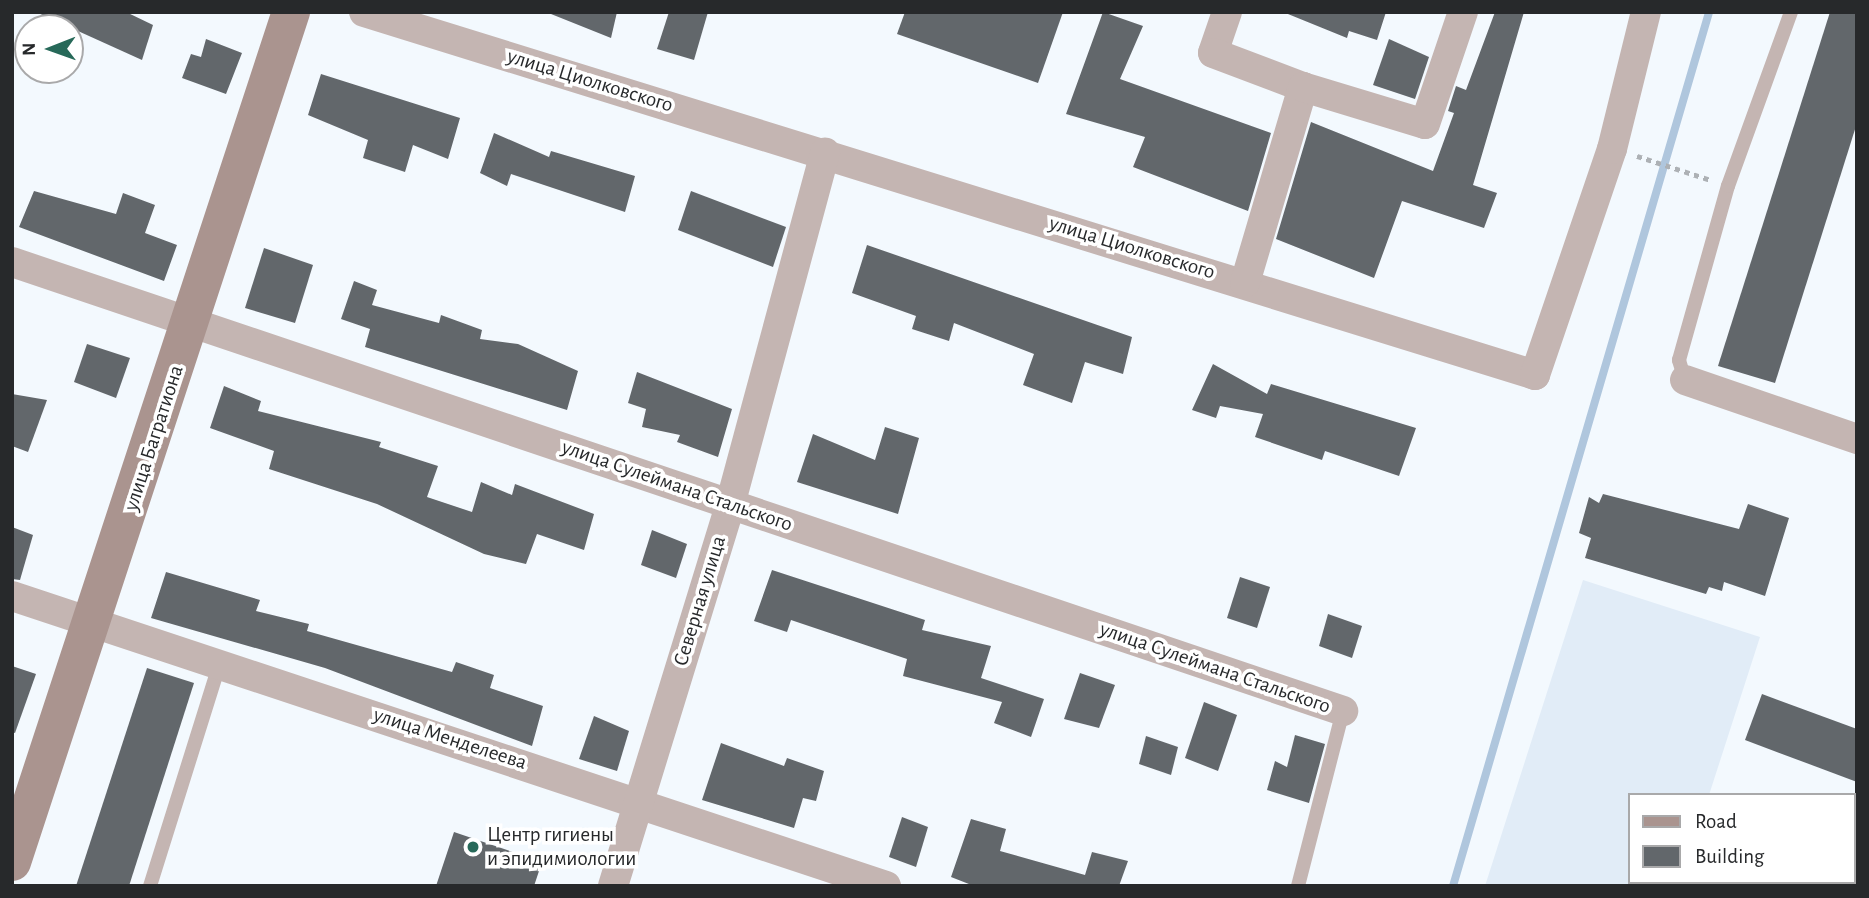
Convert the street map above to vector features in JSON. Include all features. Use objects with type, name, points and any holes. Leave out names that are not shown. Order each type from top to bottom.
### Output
[{"type":"street","name":"улица Багратиона","points":[[12,862],[96,622],[291,12]]},
{"type":"street","name":"улица Циолковского","points":[[364,12],[1245,283],[1535,376],[1612,149],[1646,12]]},
{"type":"street","points":[[1227,12],[1213,53],[1303,87],[1425,124],[1463,12]]},
{"type":"street","points":[[1245,283],[1303,87]]},
{"type":"street","name":"Северная улица","points":[[613,886],[730,505],[825,153]]},
{"type":"street","name":"улица Сулеймана Стальского","points":[[12,262],[191,320],[1343,711]]},
{"type":"street","points":[[1685,380],[1857,439]]},
{"type":"street","name":"улица Менделеева","points":[[12,596],[886,886]]},
{"type":"lane","points":[[1685,380],[1679,360],[1724,200],[1791,12]]},
{"type":"lane","points":[[150,886],[220,663]]},
{"type":"lane","points":[[1298,886],[1343,711]]},
{"type":"path","points":[[1641,157],[1688,172]]},
{"type":"shaded area","points":[[1583,580],[1760,637],[1710,793],[1628,793],[1628,884],[1791,886],[1485,886]]},
{"type":"building","points":[[36,12],[126,12],[153,25],[142,60],[84,34],[84,14]]},
{"type":"building","points":[[546,12],[617,12],[611,38]]},
{"type":"building","points":[[669,12],[708,12],[694,60],[657,49]]},
{"type":"building","points":[[905,12],[1063,12],[1038,83],[897,34]]},
{"type":"building","points":[[1103,12],[1143,26],[1120,79],[1271,133],[1248,211],[1133,167],[1145,137],[1066,114]]},
{"type":"building","points":[[1283,12],[1386,12],[1377,40],[1349,31],[1347,38]]},
{"type":"building","points":[[1495,12],[1524,12],[1473,185],[1497,193],[1484,228],[1402,201],[1374,278],[1276,239],[1311,122],[1433,171],[1454,113],[1448,111],[1456,86],[1466,90]]},
{"type":"building","points":[[1830,12],[1857,12],[1857,123],[1775,383],[1718,366]]},
{"type":"building","points":[[206,39],[242,53],[226,94],[182,78],[191,54],[201,57]]},
{"type":"building","points":[[1389,39],[1429,57],[1415,99],[1373,85]]},
{"type":"building","points":[[321,74],[460,118],[448,159],[413,145],[405,172],[363,158],[368,140],[308,115]]},
{"type":"building","points":[[494,133],[549,157],[551,151],[635,176],[625,212],[511,174],[507,186],[480,173]]},
{"type":"building","points":[[34,191],[116,214],[123,193],[155,205],[145,233],[177,245],[164,281],[19,227]]},
{"type":"building","points":[[691,191],[786,227],[773,267],[678,230]]},
{"type":"building","points":[[867,245],[1132,337],[1123,374],[1085,362],[1072,403],[1023,385],[1034,354],[954,323],[949,341],[912,329],[916,316],[852,293]]},
{"type":"building","points":[[264,248],[313,265],[295,323],[245,308]]},
{"type":"building","points":[[354,281],[377,290],[372,305],[439,323],[441,315],[482,330],[480,339],[518,344],[578,371],[567,410],[365,347],[370,329],[341,319]]},
{"type":"building","points":[[87,344],[130,358],[116,398],[74,382]]},
{"type":"building","points":[[1213,364],[1267,394],[1271,384],[1416,428],[1399,476],[1325,451],[1322,460],[1255,437],[1263,414],[1220,406],[1216,418],[1192,410]]},
{"type":"building","points":[[637,372],[732,409],[718,457],[677,442],[680,435],[642,427],[646,409],[628,403]]},
{"type":"building","points":[[224,386],[261,401],[258,411],[381,442],[379,447],[438,466],[427,497],[472,512],[481,482],[512,495],[515,484],[594,514],[584,550],[537,534],[526,564],[484,554],[377,504],[269,469],[274,451],[210,428]]},
{"type":"building","points":[[12,394],[47,400],[28,452],[12,446]]},
{"type":"building","points":[[885,427],[919,438],[898,514],[797,482],[813,434],[875,460]]},
{"type":"building","points":[[1603,494],[1739,529],[1748,504],[1789,518],[1765,596],[1724,582],[1722,591],[1709,587],[1706,594],[1585,558],[1591,538],[1579,533],[1589,497],[1599,503]]},
{"type":"building","points":[[12,527],[33,535],[20,580],[12,579]]},
{"type":"building","points":[[652,530],[687,544],[676,578],[641,565]]},
{"type":"building","points":[[772,570],[925,620],[922,630],[991,646],[981,678],[1044,699],[1031,737],[994,723],[1002,702],[903,676],[907,659],[791,620],[787,632],[754,621]]},
{"type":"building","points":[[166,572],[260,600],[256,611],[309,624],[307,631],[452,672],[456,662],[494,675],[490,688],[543,706],[532,746],[325,668],[151,618]]},
{"type":"building","points":[[1240,577],[1270,587],[1257,628],[1227,618]]},
{"type":"building","points":[[1328,614],[1362,626],[1352,658],[1319,646]]},
{"type":"building","points":[[12,666],[36,674],[15,733],[12,732]]},
{"type":"building","points":[[147,668],[194,683],[129,886],[76,886]]},
{"type":"building","points":[[1080,673],[1115,685],[1099,728],[1064,719]]},
{"type":"building","points":[[1762,694],[1857,729],[1857,782],[1745,740]]},
{"type":"building","points":[[1204,702],[1237,715],[1218,771],[1185,758]]},
{"type":"building","points":[[594,716],[629,731],[617,771],[579,759]]},
{"type":"building","points":[[1295,735],[1325,744],[1309,803],[1267,790],[1275,761],[1287,767]]},
{"type":"building","points":[[1146,736],[1178,747],[1171,775],[1139,764]]},
{"type":"building","points":[[721,743],[784,766],[787,758],[824,771],[816,801],[803,798],[794,828],[702,800]]},
{"type":"building","points":[[902,817],[928,827],[916,867],[889,857]]},
{"type":"building","points":[[971,819],[1006,829],[1000,851],[1085,875],[1092,852],[1128,861],[1119,886],[974,886],[951,877]]},
{"type":"building","name":"Центр гигиены и эпидимиологии","points":[[454,832],[542,862],[534,886],[436,886]]},
{"type":"waterway","points":[[1453,886],[1709,12]]},
{"type":"place","name":"Центр гигиены и эпидимиологии","points":[[473,847]]}]
